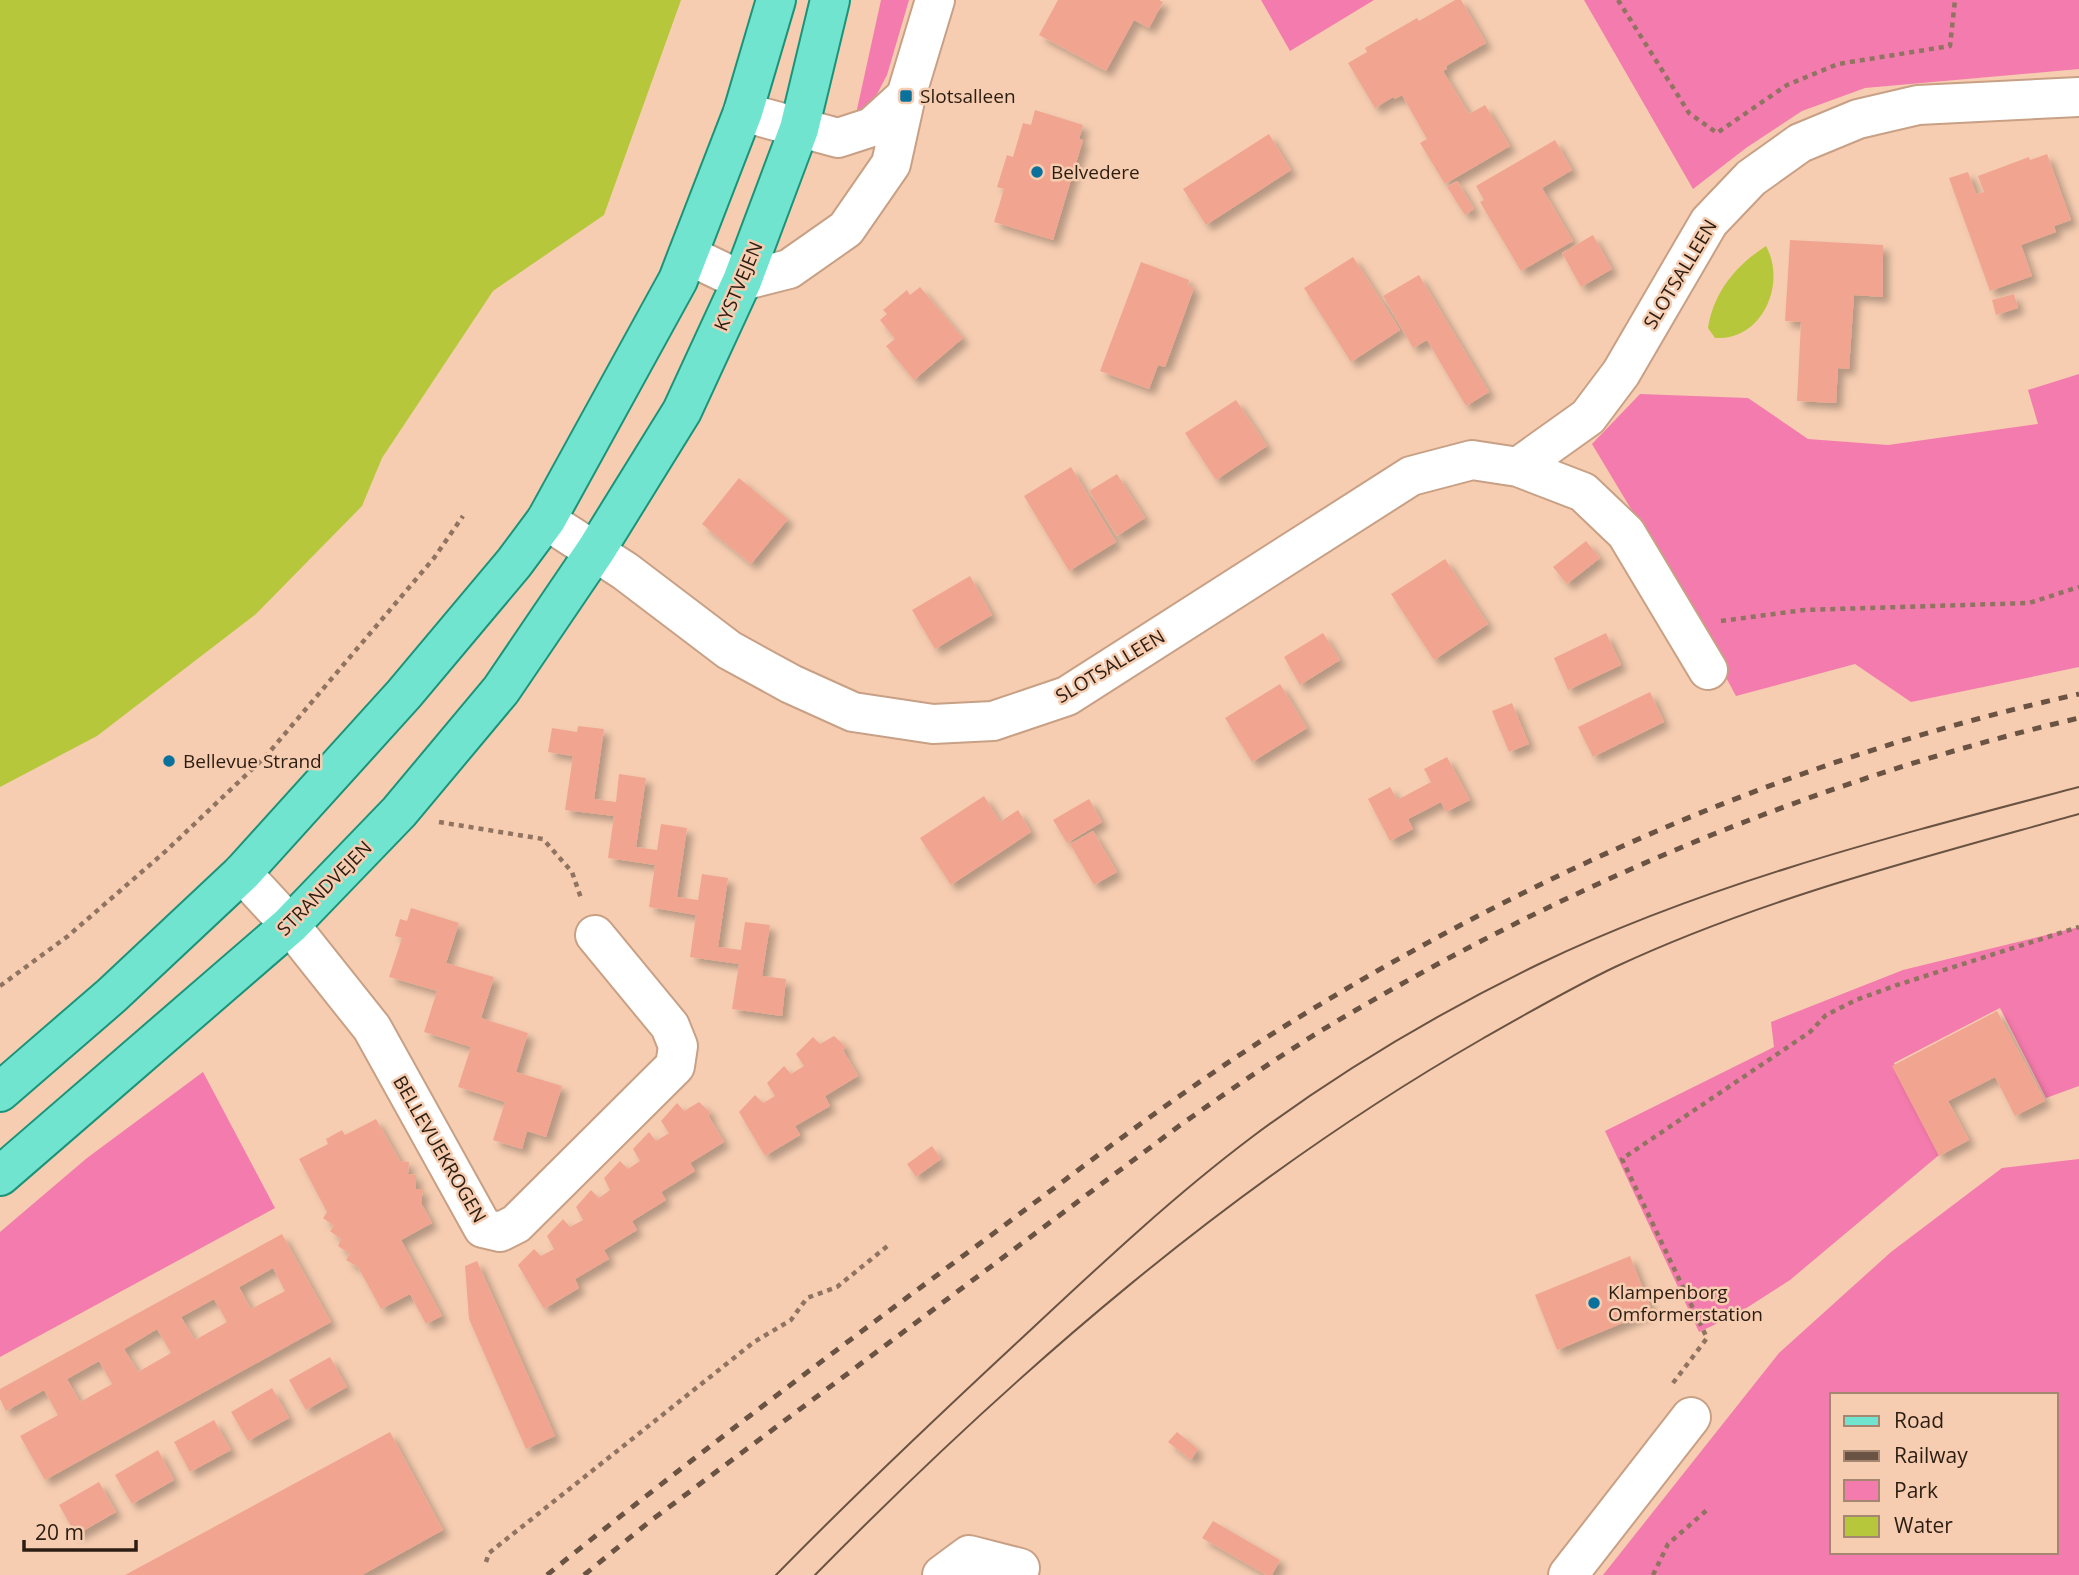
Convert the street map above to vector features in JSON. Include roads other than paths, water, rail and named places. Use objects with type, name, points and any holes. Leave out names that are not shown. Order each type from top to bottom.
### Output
[{"type":"main road","points":[[0,1092],[112,995],[242,873],[404,694],[514,563],[546,520],[678,280],[743,112],[776,0]]},
{"type":"main road","name":"KYSTVEJEN","points":[[596,550],[682,411],[742,281],[800,129],[830,0]]},
{"type":"main road","name":"STRANDVEJEN","points":[[0,1176],[290,925],[398,812],[501,690],[596,550]]},
{"type":"street","points":[[688,255],[742,281],[789,270],[846,229],[891,164],[906,96],[935,0]]},
{"type":"street","points":[[743,112],[838,138],[872,127],[906,96]]},
{"type":"street","name":"SLOTSALLEEN","points":[[1518,467],[1588,417],[1620,373],[1709,222],[1751,178],[1800,143],[1858,119],[1918,105],[2079,97]]},
{"type":"street","name":"SLOTSALLEEN","points":[[546,520],[596,550],[729,650],[791,684],[853,712],[933,724],[993,721],[1067,696],[1411,476],[1472,460],[1518,467],[1583,492],[1626,533],[1708,670]]},
{"type":"street","name":"BELLEVUEKROGEN","points":[[242,873],[290,925],[372,1028],[483,1228],[500,1232],[516,1224],[675,1066],[678,1046],[670,1026],[595,934]]},
{"type":"street","points":[[1567,1575],[1680,1402]]},
{"type":"street","points":[[955,1565],[1020,1568]]},
{"type":"water","points":[[0,0],[681,0],[604,215],[493,291],[382,458],[362,506],[256,614],[97,736],[0,787]]},
{"type":"water","points":[[1766,246],[1772,261],[1773,277],[1766,307],[1746,330],[1732,336],[1715,338],[1708,328],[1721,292],[1736,271]]},
{"type":"tram line","points":[[776,1575],[929,1425],[1163,1209],[1286,1112],[1391,1044],[1464,1002],[1539,964],[1670,908],[1873,842],[2079,787]]},
{"type":"tram line","points":[[815,1575],[969,1425],[1130,1284],[1301,1154],[1482,1039],[1615,967],[1728,920],[1844,881],[2079,814]]},
{"type":"railway","points":[[547,1575],[755,1412],[1125,1135],[1246,1050],[1381,969],[1475,917],[1571,870],[1770,786],[1871,750],[1974,720],[2079,694]]},
{"type":"railway","points":[[584,1575],[649,1522],[1179,1126],[1266,1066],[1356,1010],[1528,917],[1707,837],[1890,770],[2079,718]]},
{"type":"place","name":"Slotsalleen","points":[[906,96]]},
{"type":"place","name":"Belvedere","points":[[1037,172]]},
{"type":"place","name":"Bellevue Strand","points":[[169,761]]},
{"type":"place","name":"Klampenborg Omformerstation","points":[[1594,1303]]}]
